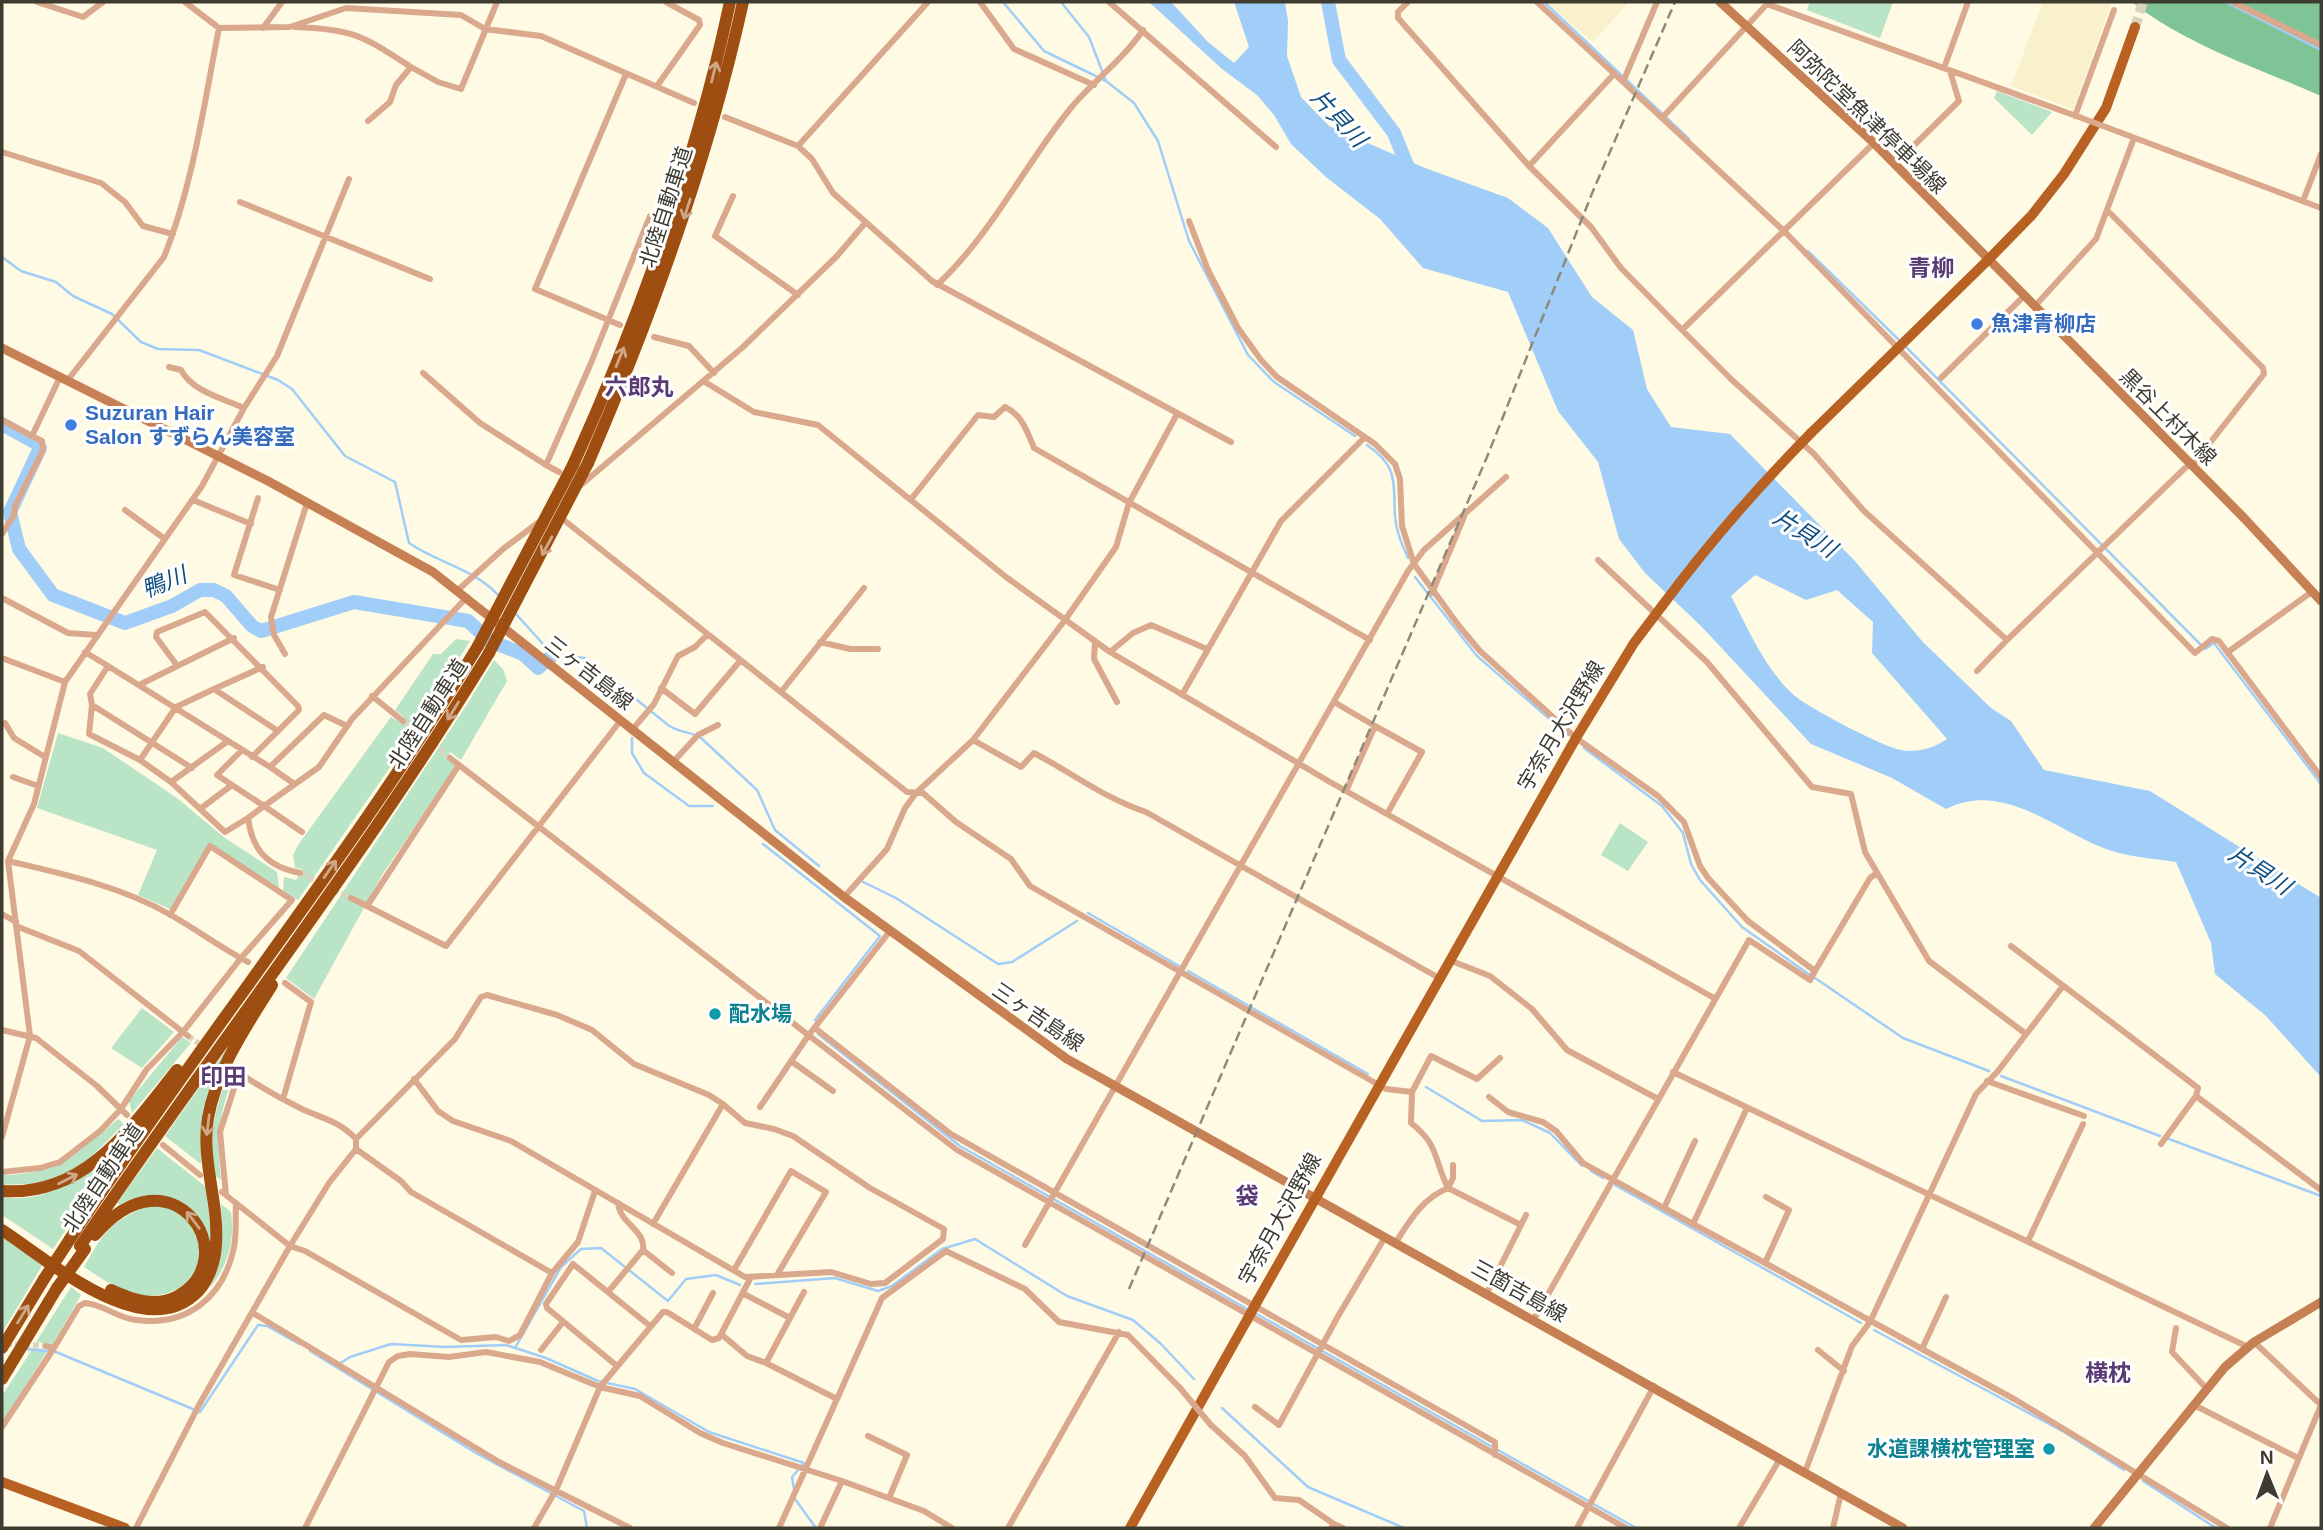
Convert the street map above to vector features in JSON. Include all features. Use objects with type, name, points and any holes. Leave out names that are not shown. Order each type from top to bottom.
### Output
[{"type":"highway","name":"北陸自動車道","points":[[78,1245],[151,1119],[484,650],[573,465],[629,336],[673,213],[708,95],[730,2]]},
{"type":"highway","name":"北陸自動車道","points":[[2,1376],[52,1285],[78,1245],[427,753],[588,463],[640,341],[685,217],[721,93],[743,2]]},
{"type":"highway","points":[[2,1230],[102,1294],[126,1306],[148,1311],[168,1309],[196,1294],[208,1276],[216,1243],[206,1146],[214,1094],[240,1037],[330,893]]},
{"type":"highway","points":[[2,1191],[29,1191],[56,1185],[80,1172],[99,1157],[157,1094],[291,925]]},
{"type":"highway","points":[[2,1220],[105,1287],[142,1301],[163,1302],[182,1293],[200,1272],[205,1255],[202,1236],[189,1213],[174,1204],[155,1200],[135,1203],[115,1214],[78,1245]]},
{"type":"highway","name":"北陸自動車道","points":[[2,1348],[52,1285]]},
{"type":"main road","name":"阿弥陀堂魚津停車場線","points":[[1720,2],[1874,143],[1987,260]]},
{"type":"main road","name":"宇奈月大沢野線","points":[[1130,1528],[1313,1197],[1617,670],[1704,549],[1755,489],[2032,215],[2075,160],[2106,108],[2135,27]]},
{"type":"main road","name":"黒谷上村木線","points":[[1987,260],[2035,306],[2321,601]]},
{"type":"main road","name":"三ヶ吉島線","points":[[2,348],[218,456],[433,572],[844,897],[1028,1032],[1116,1087]]},
{"type":"main road","name":"三箇吉島線","points":[[1116,1087],[1654,1386],[1903,1528]]},
{"type":"main road","points":[[2094,1528],[2207,1388],[2251,1344],[2321,1302]]},
{"type":"main road","points":[[2,1476],[47,1497]]},
{"type":"main road","points":[[2,1482],[125,1528]]},
{"type":"street","points":[[37,2],[83,17],[103,2]]},
{"type":"street","points":[[184,2],[219,28],[341,29],[358,34],[438,82],[461,89],[498,2]]},
{"type":"street","points":[[263,28],[282,2]]},
{"type":"street","points":[[657,86],[700,25],[699,20],[666,2]]},
{"type":"street","points":[[797,146],[928,2]]},
{"type":"street","points":[[981,2],[1014,49],[1094,85]]},
{"type":"street","points":[[1109,2],[1276,147]]},
{"type":"street","points":[[1408,2],[1398,12],[1398,18],[1529,166],[1591,227],[1621,268],[1732,380],[1814,454],[1864,511],[2007,640]]},
{"type":"street","points":[[1537,2],[1784,230],[2196,653],[2212,639],[2219,640],[2321,777]]},
{"type":"street","points":[[1622,82],[1657,2]]},
{"type":"street","points":[[1895,164],[1959,101],[1947,70],[1968,2]]},
{"type":"street","points":[[2233,2],[2321,45]]},
{"type":"street","points":[[1662,118],[1767,4],[2321,208]]},
{"type":"street","points":[[290,27],[345,8],[461,15],[485,29],[541,36],[694,103]]},
{"type":"street","points":[[2077,116],[2114,10]]},
{"type":"street","points":[[32,436],[64,379],[164,257],[173,234],[196,145],[219,28]]},
{"type":"street","points":[[937,285],[971,250],[1071,108],[1130,49],[1143,30]]},
{"type":"street","points":[[368,121],[390,102],[396,85],[411,67]]},
{"type":"street","points":[[620,325],[535,289],[626,74]]},
{"type":"street","points":[[1529,166],[1614,75]]},
{"type":"street","points":[[725,117],[797,146],[812,159],[834,193],[937,285],[1231,442]]},
{"type":"street","points":[[2035,306],[2090,248],[2134,138]]},
{"type":"street","points":[[1682,330],[1874,143]]},
{"type":"street","points":[[2,152],[101,183],[125,202],[143,226],[173,234]]},
{"type":"street","points":[[2303,201],[2321,154]]},
{"type":"street","points":[[2,1136],[30,1036],[8,861],[34,804],[65,682],[193,500],[244,408],[277,356],[349,179]]},
{"type":"street","points":[[733,196],[715,236],[797,295]]},
{"type":"street","points":[[240,202],[327,234],[430,279]]},
{"type":"street","points":[[1977,671],[2190,465],[2227,425],[2264,374],[2263,368],[2107,209]]},
{"type":"street","points":[[546,465],[650,216]]},
{"type":"street","points":[[1189,221],[1208,270],[1249,346],[1277,377],[1365,437],[1388,454],[1395,464],[1400,478],[1402,526],[1414,564],[1432,593],[1480,651],[1576,738],[1658,796],[1684,822],[1700,866],[1708,878],[1748,921],[1815,971]]},
{"type":"street","points":[[458,590],[503,549],[554,511],[602,465],[705,382],[797,295],[866,222]]},
{"type":"street","points":[[1941,378],[2024,296]]},
{"type":"street","points":[[654,337],[689,346],[714,373]]},
{"type":"street","points":[[169,367],[181,370],[196,387],[244,408]]},
{"type":"street","points":[[423,373],[481,423],[559,472]]},
{"type":"street","points":[[705,382],[754,412],[818,425],[912,498],[1006,577],[1110,652],[1346,791],[1714,998]]},
{"type":"street","points":[[912,498],[978,415],[994,417],[1005,407],[1015,412],[1023,422],[1034,448],[1370,639]]},
{"type":"street","points":[[844,897],[887,849],[905,808],[916,793],[973,740],[1065,620],[1121,538],[1129,503],[1177,414]]},
{"type":"street","points":[[2,420],[42,441],[43,450],[15,506],[15,515],[2,534]]},
{"type":"street","points":[[1182,695],[1281,521],[1365,437]]},
{"type":"street","points":[[1025,1245],[1414,564],[1506,477]]},
{"type":"street","points":[[258,498],[234,575],[280,590]]},
{"type":"street","points":[[193,500],[251,524]]},
{"type":"street","points":[[285,654],[271,624],[307,503]]},
{"type":"street","points":[[125,510],[165,539]]},
{"type":"street","points":[[554,511],[906,792],[923,793],[956,822],[1012,859],[1030,886],[1386,1089],[1412,1091]]},
{"type":"street","points":[[1432,593],[1465,514]]},
{"type":"street","points":[[1598,560],[1659,609],[1812,787],[1851,794],[1865,852],[1929,961],[2026,1034]]},
{"type":"street","points":[[781,692],[864,588]]},
{"type":"street","points":[[2228,652],[2312,591]]},
{"type":"street","points":[[108,666],[90,694],[92,705],[89,734],[140,760],[171,782],[225,832],[319,767],[346,726],[372,696],[467,597]]},
{"type":"street","points":[[2,598],[68,633],[96,635]]},
{"type":"street","points":[[176,664],[156,637],[157,632],[205,612],[234,638],[298,705],[299,710],[252,757]]},
{"type":"street","points":[[1110,652],[1133,633],[1151,625],[1207,649]]},
{"type":"street","points":[[632,730],[653,704],[678,656],[695,647],[707,635]]},
{"type":"street","points":[[139,685],[176,664],[234,638]]},
{"type":"street","points":[[1095,641],[1094,659],[1116,702]]},
{"type":"street","points":[[820,642],[850,649],[878,649]]},
{"type":"street","points":[[85,652],[293,783]]},
{"type":"street","points":[[2,658],[65,682]]},
{"type":"street","points":[[661,688],[695,714],[740,661]]},
{"type":"street","points":[[140,760],[176,707],[263,667]]},
{"type":"street","points":[[214,689],[278,731]]},
{"type":"street","points":[[372,696],[403,721]]},
{"type":"street","points":[[1334,702],[1422,752],[1387,814]]},
{"type":"street","points":[[92,705],[192,768]]},
{"type":"street","points":[[270,767],[324,715],[346,726]]},
{"type":"street","points":[[351,898],[446,946],[621,720]]},
{"type":"street","points":[[5,723],[14,738],[45,757]]},
{"type":"street","points":[[673,762],[698,735],[718,725]]},
{"type":"street","points":[[1346,791],[1374,726]]},
{"type":"street","points":[[973,740],[1021,767],[1034,753],[1093,785],[1115,802],[1146,812],[1439,978]]},
{"type":"street","points":[[171,782],[228,741]]},
{"type":"street","points":[[242,750],[217,775],[302,832]]},
{"type":"street","points":[[450,758],[957,1150],[1495,1455],[1591,1503],[1626,1528]]},
{"type":"street","points":[[367,906],[459,765]]},
{"type":"street","points":[[13,777],[38,786]]},
{"type":"street","points":[[200,809],[232,785]]},
{"type":"street","points":[[247,818],[260,855],[278,867],[300,873]]},
{"type":"street","points":[[2,1171],[40,1168],[60,1162],[90,1140],[121,1109],[147,1069],[185,1034],[240,958],[292,900],[211,846],[170,915]]},
{"type":"street","points":[[8,861],[76,877],[131,896],[170,915],[248,962]]},
{"type":"street","points":[[1534,1319],[1749,940],[1810,980],[1870,878],[1877,873]]},
{"type":"street","points":[[2,914],[16,924],[79,951],[185,1034]]},
{"type":"street","points":[[760,1107],[808,1036],[890,931]]},
{"type":"street","points":[[2011,946],[2197,1088],[2196,1096],[2161,1144]]},
{"type":"street","points":[[1449,960],[1490,976],[1532,1009],[1567,1050],[1658,1099]]},
{"type":"street","points":[[283,1099],[311,1002],[285,983]]},
{"type":"street","points":[[1805,1472],[1852,1346],[1870,1322],[1976,1094],[1998,1071],[2063,986]]},
{"type":"street","points":[[136,1528],[199,1405],[290,1246],[329,1183],[356,1149],[356,1139],[414,1080],[455,1039],[481,997],[487,995],[557,1015],[592,1030],[634,1064],[709,1095],[745,1124],[774,1129],[793,1136],[870,1188],[944,1229],[943,1238],[885,1283],[871,1284],[831,1272],[751,1278],[511,1141],[453,1121],[438,1111],[414,1080]]},
{"type":"street","points":[[815,1028],[951,1134],[1495,1442],[1495,1455]]},
{"type":"street","points":[[2,1030],[30,1036],[97,1086],[127,1115]]},
{"type":"street","points":[[1500,1058],[1477,1079],[1431,1056],[1412,1091],[1411,1123],[1433,1143],[1437,1165],[1448,1188],[1521,1225]]},
{"type":"street","points":[[792,1061],[833,1091]]},
{"type":"street","points":[[232,1068],[283,1099],[333,1119],[356,1139]]},
{"type":"street","points":[[1674,1072],[2251,1344],[2321,1405],[2270,1528]]},
{"type":"street","points":[[239,1073],[220,1132],[224,1194],[290,1246],[304,1251],[461,1340],[488,1337],[514,1340],[552,1273],[578,1242],[595,1191]]},
{"type":"street","points":[[1987,1081],[2084,1116]]},
{"type":"street","points":[[2196,1096],[2321,1190]]},
{"type":"street","points":[[1489,1097],[1508,1111],[1543,1122],[1556,1131],[1583,1163],[1613,1181],[1922,1349],[2140,1473],[2227,1528]]},
{"type":"street","points":[[653,1224],[723,1104]]},
{"type":"street","points":[[1693,1224],[1747,1108]]},
{"type":"street","points":[[2028,1241],[2083,1124]]},
{"type":"street","points":[[1664,1208],[1695,1141]]},
{"type":"street","points":[[163,1145],[200,1175]]},
{"type":"street","points":[[356,1149],[401,1181],[411,1192],[552,1273]]},
{"type":"street","points":[[1396,1242],[1431,1195],[1448,1188],[1453,1178],[1453,1165]]},
{"type":"street","points":[[734,1270],[791,1171],[826,1192],[777,1275]]},
{"type":"street","points":[[1765,1263],[1789,1210],[1766,1197]]},
{"type":"street","points":[[2,1427],[79,1306],[85,1303],[138,1321],[171,1321],[198,1307],[226,1270],[234,1248],[236,1203]]},
{"type":"street","points":[[608,1292],[643,1250],[642,1236],[629,1227],[619,1212],[618,1203]]},
{"type":"street","points":[[1487,1293],[1526,1215]]},
{"type":"street","points":[[1255,1407],[1279,1425],[1322,1344],[1385,1237]]},
{"type":"street","points":[[643,1250],[672,1273]]},
{"type":"street","points":[[779,1528],[881,1298],[942,1253],[952,1251],[1025,1289],[1059,1322],[1119,1332],[1136,1340],[1211,1425],[1245,1456],[1275,1498],[1299,1500],[1332,1526],[1343,1528]]},
{"type":"street","points":[[617,1366],[563,1322],[546,1304],[573,1264],[650,1326]]},
{"type":"street","points":[[534,1528],[556,1490],[600,1387],[650,1326],[663,1312],[667,1312],[712,1340],[721,1334],[751,1278]]},
{"type":"street","points":[[885,1283],[891,1289]]},
{"type":"street","points":[[766,1363],[804,1292]]},
{"type":"street","points":[[694,1329],[713,1293]]},
{"type":"street","points":[[744,1294],[790,1318]]},
{"type":"street","points":[[1922,1349],[1946,1297]]},
{"type":"street","points":[[253,1313],[499,1462],[630,1528]]},
{"type":"street","points":[[541,1350],[563,1322]]},
{"type":"street","points":[[2176,1328],[2172,1352],[2207,1388]]},
{"type":"street","points":[[1008,1528],[1119,1332]]},
{"type":"street","points":[[721,1334],[747,1356],[837,1399]]},
{"type":"street","points":[[46,1346],[54,1348]]},
{"type":"street","points":[[1818,1350],[1844,1371]]},
{"type":"street","points":[[305,1528],[389,1362],[398,1356],[449,1357],[486,1352],[540,1362],[600,1387],[640,1396],[700,1433],[723,1443],[806,1468],[889,1498],[923,1511],[952,1528]]},
{"type":"street","points":[[1577,1528],[1654,1386]]},
{"type":"street","points":[[2194,1405],[2298,1458]]},
{"type":"street","points":[[868,1436],[907,1455],[889,1498]]},
{"type":"street","points":[[1738,1528],[1780,1459]]},
{"type":"street","points":[[820,1528],[842,1481]]},
{"type":"street","points":[[1833,1528],[1841,1493]]},
{"type":"shaded area","points":[[1546,2],[1629,2],[1593,42]]},
{"type":"shaded area","points":[[2043,2],[2112,2],[2073,109],[2011,86]]},
{"type":"green space","points":[[1810,2],[1893,2],[1880,38],[1807,10]]},
{"type":"green space","points":[[2132,2],[2321,2],[2321,96],[2199,43],[2175,31]]},
{"type":"green space","points":[[1997,91],[2052,112],[2032,135],[1994,98]]},
{"type":"green space","points":[[456,639],[470,641],[402,750],[298,900],[283,891],[284,877],[296,880],[302,869],[295,868],[293,855],[298,845],[391,717],[400,722],[404,717],[395,710],[433,654],[441,654]]},
{"type":"green space","points":[[494,660],[503,669],[507,681],[461,760],[450,752],[446,757],[456,767],[382,875],[314,999],[286,978]]},
{"type":"green space","points":[[58,733],[103,748],[177,798],[225,838],[277,872],[279,889],[210,843],[170,909],[138,895],[157,850],[37,808]]},
{"type":"green space","points":[[1620,823],[1648,842],[1628,871],[1601,855]]},
{"type":"green space","points":[[142,1008],[174,1032],[142,1068],[111,1048]]},
{"type":"green space","points":[[182,1037],[191,1043],[132,1113],[129,1101]]},
{"type":"green space","points":[[226,1050],[208,1106],[201,1164],[165,1136]]},
{"type":"green space","points":[[229,1071],[234,1078],[225,1102],[220,1128],[221,1180],[214,1175],[213,1133]]},
{"type":"green space","points":[[118,1119],[124,1124],[82,1166],[49,1183],[2,1185],[2,1175],[20,1174],[51,1166],[79,1151]]},
{"type":"green space","points":[[127,1138],[53,1249],[2,1215],[2,1197],[38,1196],[55,1190],[85,1173]]},
{"type":"green space","points":[[157,1148],[206,1187],[212,1246],[194,1212],[175,1199],[153,1196],[120,1205],[117,1203]]},
{"type":"green space","points":[[221,1204],[231,1212],[231,1243],[221,1271],[209,1289],[220,1258]]},
{"type":"green space","points":[[150,1205],[176,1210],[190,1223],[198,1238],[200,1254],[195,1269],[186,1282],[171,1292],[153,1296],[124,1291],[84,1267],[110,1228]]},
{"type":"green space","points":[[2,1235],[43,1264],[2,1333]]},
{"type":"green space","points":[[71,1287],[81,1295],[53,1344],[36,1342]]},
{"type":"green space","points":[[33,1348],[48,1350],[2,1423],[2,1396]]},
{"type":"water","points":[[1149,2],[1171,2],[1208,42],[1234,63],[1249,47],[1234,2],[1285,2],[1288,21],[1287,56],[1301,97],[1329,126],[1425,168],[1508,198],[1548,228],[1592,297],[1633,330],[1647,389],[1671,427],[1730,434],[1854,560],[1922,641],[1991,708],[2011,721],[2044,770],[2150,791],[2321,898],[2321,1077],[2266,1016],[2215,974],[2211,943],[2176,862],[2110,850],[2006,803],[1987,800],[1966,802],[1946,809],[1892,778],[1811,744],[1701,626],[1645,573],[1619,539],[1598,462],[1558,411],[1508,292],[1423,268],[1380,219],[1326,177],[1291,144],[1274,115],[1257,95],[1222,69]],"holes":[[[1755,575],[1806,600],[1837,590],[1873,622],[1872,653],[1947,739],[1919,750],[1901,750],[1863,735],[1795,696],[1775,674],[1758,649],[1731,596]]]},
{"type":"waterway","points":[[1003,2],[1044,51],[1106,81],[1134,103],[1158,141],[1189,241],[1248,355],[1274,382],[1355,436]]},
{"type":"waterway","points":[[1061,2],[1089,37],[1106,81]]},
{"type":"waterway","name":"片貝川","points":[[1328,2],[1339,60],[1394,133],[1411,175]]},
{"type":"waterway","points":[[1544,2],[1689,139]]},
{"type":"waterway","points":[[2226,2],[2321,50]]},
{"type":"waterway","points":[[1808,251],[1901,342]]},
{"type":"waterway","points":[[2,257],[21,271],[56,282],[73,296],[112,314],[141,342],[158,349],[199,350],[278,380],[292,389],[345,456],[395,482],[409,543],[479,579],[499,596]]},
{"type":"waterway","points":[[1906,347],[2205,649],[2214,643],[2321,784]]},
{"type":"waterway","name":"鴨川","points":[[2,424],[40,448],[10,512],[19,549],[53,595],[125,623],[172,606],[200,590],[214,590],[226,596],[252,626],[261,631],[354,602],[468,621],[490,641],[523,654],[538,668],[553,655]]},
{"type":"waterway","points":[[1367,445],[1385,461],[1392,476],[1397,527],[1408,558]]},
{"type":"waterway","points":[[1415,577],[1477,656],[1568,735]]},
{"type":"waterway","points":[[516,614],[553,655],[585,658],[668,725],[701,738],[757,790],[775,830],[819,866]]},
{"type":"waterway","points":[[632,738],[632,753],[644,773],[689,806],[713,806]]},
{"type":"waterway","points":[[1584,748],[1662,806],[1683,833],[1691,864],[1700,880],[1742,927],[1810,975]]},
{"type":"waterway","points":[[763,844],[880,936],[815,1020]]},
{"type":"waterway","points":[[863,882],[896,898],[998,964],[1012,962],[1077,921]]},
{"type":"waterway","points":[[1088,913],[1179,966]]},
{"type":"waterway","points":[[1188,971],[1368,1074]]},
{"type":"waterway","points":[[1815,978],[1903,1038],[1989,1071]]},
{"type":"waterway","points":[[818,1034],[960,1146],[1249,1310]]},
{"type":"waterway","points":[[2001,1076],[2160,1136]]},
{"type":"waterway","points":[[1426,1087],[1482,1121],[1522,1120],[1550,1133],[1582,1166]]},
{"type":"waterway","points":[[2169,1139],[2321,1196]]},
{"type":"waterway","points":[[1591,1171],[1603,1178]]},
{"type":"waterway","points":[[1615,1185],[1861,1323]]},
{"type":"waterway","points":[[755,1284],[835,1278],[878,1291],[892,1286],[942,1249],[975,1239],[1067,1296],[1133,1320],[1161,1344],[1194,1379]]},
{"type":"waterway","points":[[515,1348],[561,1267],[581,1249],[601,1248],[668,1301],[686,1279],[716,1275],[740,1285]]},
{"type":"waterway","points":[[1255,1313],[1636,1528]]},
{"type":"waterway","points":[[26,1349],[56,1352],[200,1412],[258,1325],[267,1326],[299,1344]]},
{"type":"waterway","points":[[1874,1330],[2064,1432],[2124,1470]]},
{"type":"waterway","points":[[339,1364],[350,1357],[391,1344],[445,1347],[506,1345],[546,1358],[598,1381],[635,1389],[709,1432],[804,1463],[792,1477],[794,1489]]},
{"type":"waterway","points":[[310,1351],[476,1453],[584,1511],[587,1528]]},
{"type":"waterway","points":[[1222,1408],[1308,1487],[1404,1528]]},
{"type":"waterway","points":[[2143,1481],[2216,1528]]},
{"type":"waterway","points":[[795,1499],[816,1528]]},
{"type":"tunnel","points":[[2135,27],[2143,2]]},
{"type":"tunnel","points":[[403,721],[423,737]]},
{"type":"tunnel","points":[[432,744],[450,758]]},
{"type":"tunnel","points":[[300,873],[320,883]]},
{"type":"tunnel","points":[[333,890],[351,898]]},
{"type":"tunnel","points":[[188,1036],[204,1047]]},
{"type":"tunnel","points":[[6,1344],[46,1346]]},
{"type":"railway","points":[[1129,1289],[1487,457],[1593,191],[1675,2]]},
{"type":"place","name":"魚津青柳店","points":[[1977,324]]},
{"type":"place","name":"Suzuran Hair Salon すずらん美容室","points":[[71,425]]},
{"type":"place","name":"配水場","points":[[715,1014]]},
{"type":"place","name":"水道課横枕管理室","points":[[2049,1449]]},
{"type":"district","name":"青柳","points":[[1931,268]]},
{"type":"district","name":"六郎丸","points":[[639,387]]},
{"type":"district","name":"印田","points":[[223,1077]]},
{"type":"district","name":"袋","points":[[1247,1196]]},
{"type":"district","name":"横枕","points":[[2108,1373]]}]
